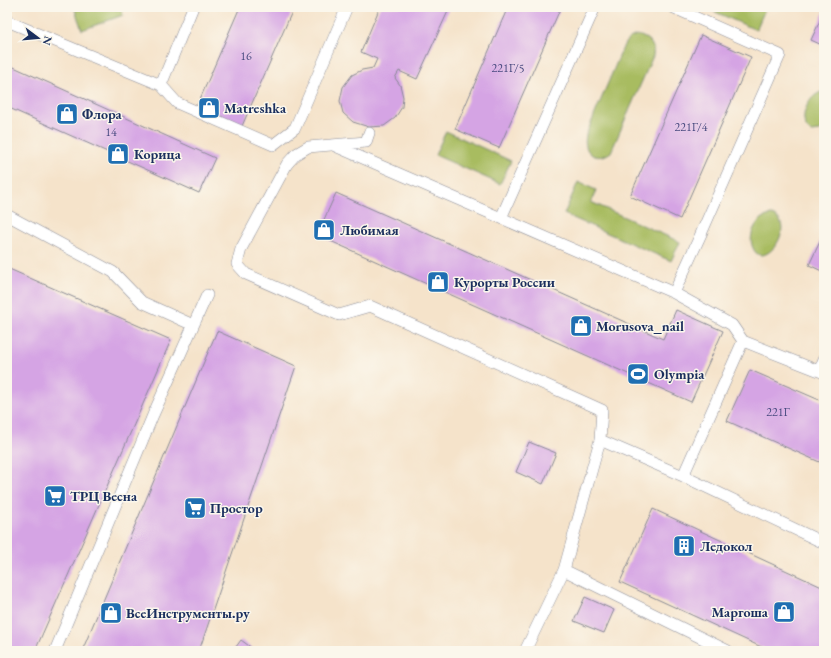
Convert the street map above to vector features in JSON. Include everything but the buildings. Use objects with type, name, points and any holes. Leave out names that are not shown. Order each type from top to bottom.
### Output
[{"type":"lane","points":[[161,85],[193,7]]},
{"type":"lane","points":[[7,21],[161,85],[176,103],[273,145],[295,128],[347,7]]},
{"type":"lane","points":[[501,218],[594,7]]},
{"type":"lane","points":[[672,7],[780,54],[674,293]]},
{"type":"lane","points":[[369,134],[366,142],[308,148],[296,154],[287,164],[241,249],[237,264],[246,274],[339,315],[370,306],[602,410],[600,440],[564,570],[525,651]]},
{"type":"lane","points":[[333,145],[674,293],[732,325],[744,341],[822,372],[824,359]]},
{"type":"lane","points":[[7,215],[113,272],[142,302],[193,325]]},
{"type":"lane","points":[[55,651],[154,415],[207,295]]},
{"type":"lane","points":[[683,476],[744,341]]},
{"type":"lane","points":[[600,440],[683,476],[824,543]]},
{"type":"lane","points":[[564,570],[728,651]]},
{"type":"green space","points":[[74,7],[120,7],[123,15],[82,30]]},
{"type":"green space","points":[[704,7],[766,7],[756,30]]},
{"type":"green space","points":[[637,35],[650,42],[653,48],[653,56],[611,152],[600,157],[595,156],[588,151],[586,147],[586,135],[626,41]]},
{"type":"green space","points":[[821,92],[824,92],[824,128],[820,131],[811,132],[804,122],[805,110],[811,99]]},
{"type":"green space","points":[[446,131],[511,161],[500,184],[435,155]]},
{"type":"green space","points":[[578,182],[596,190],[591,202],[680,242],[671,261],[564,214]]},
{"type":"green space","points":[[772,215],[779,220],[782,227],[780,236],[771,251],[764,255],[758,254],[751,243],[752,232],[758,222],[767,216]]},
{"type":"place","name":"Matreshka","points":[[209,108]]},
{"type":"place","name":"Флора","points":[[67,114]]},
{"type":"place","name":"Корица","points":[[118,154]]},
{"type":"place","name":"Любимая","points":[[324,230]]},
{"type":"place","name":"Курорты России","points":[[438,282]]},
{"type":"place","name":"Morusova_nail","points":[[581,326]]},
{"type":"place","name":"Olympia","points":[[638,374]]},
{"type":"place","name":"ТРЦ Весна","points":[[55,496]]},
{"type":"place","name":"Простор","points":[[195,508]]},
{"type":"place","name":"Ледокол","points":[[684,546]]},
{"type":"place","name":"Маргоша","points":[[784,612]]},
{"type":"place","name":"ВсеИнструменты.ру","points":[[111,613]]}]
